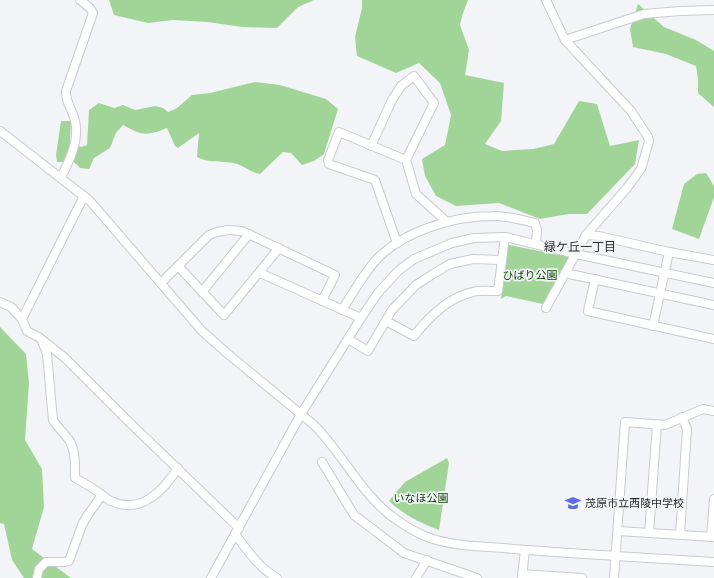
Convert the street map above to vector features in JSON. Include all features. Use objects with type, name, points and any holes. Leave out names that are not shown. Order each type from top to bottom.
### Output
[{"type":"street","points":[[61,178],[71,154],[77,133],[75,119],[65,96],[93,13],[90,8],[80,0]]},
{"type":"street","points":[[546,0],[565,40],[631,111],[648,137],[649,141],[641,168],[622,193],[586,234],[546,308]]},
{"type":"street","points":[[565,40],[644,14],[714,10]]},
{"type":"street","points":[[371,146],[392,100],[401,86],[414,76],[434,103],[406,160],[416,194],[447,222]]},
{"type":"street","points":[[0,131],[84,196],[202,331],[301,414],[326,437],[375,502],[410,528],[429,538],[450,543],[525,550],[714,562]]},
{"type":"street","points":[[397,243],[375,180],[329,164],[328,160],[339,132],[406,160]]},
{"type":"street","points":[[22,319],[84,196]]},
{"type":"street","points":[[342,310],[377,259],[397,243],[420,231],[453,219],[493,215],[535,223],[537,230],[536,244]]},
{"type":"street","points":[[161,284],[209,235],[217,232],[233,230],[242,231],[249,234],[335,275],[322,301]]},
{"type":"street","points":[[202,292],[249,234]]},
{"type":"street","points":[[586,234],[714,260]]},
{"type":"street","points":[[386,321],[414,336],[426,320],[454,300],[473,292],[498,291],[505,236]]},
{"type":"street","points":[[211,578],[301,414],[361,318],[378,293],[398,272],[414,259],[452,243],[474,238],[505,236],[576,254],[714,283]]},
{"type":"street","points":[[178,266],[224,315],[279,248]]},
{"type":"street","points":[[654,326],[669,252]]},
{"type":"street","points":[[348,339],[368,351],[392,310],[416,285],[450,264],[473,260],[502,260]]},
{"type":"street","points":[[260,273],[361,318]]},
{"type":"street","points":[[565,273],[714,305]]},
{"type":"street","points":[[595,279],[588,311],[714,339]]},
{"type":"street","points":[[0,302],[11,307],[22,319],[27,331],[40,338],[65,358],[178,468],[237,531],[253,557],[276,578]]},
{"type":"street","points":[[40,338],[47,354],[54,420],[57,427],[70,441],[74,456],[75,478],[109,501],[123,505],[142,503],[155,495],[167,484],[178,468]]},
{"type":"street","points":[[614,578],[624,422],[665,425],[702,409],[714,411]]},
{"type":"street","points":[[680,534],[687,429],[682,417]]},
{"type":"street","points":[[649,533],[657,424]]},
{"type":"street","points":[[322,462],[354,515],[404,553],[477,578]]},
{"type":"street","points":[[36,578],[39,569],[46,562],[69,561],[82,525],[102,495]]},
{"type":"street","points":[[618,531],[713,537],[714,499]]},
{"type":"street","points":[[525,550],[522,576],[582,578]]},
{"type":"street","points":[[416,578],[426,560]]},
{"type":"green space","points":[[109,0],[314,0],[298,7],[277,28],[242,27],[208,22],[173,20],[148,23],[114,15]]},
{"type":"green space","points":[[362,0],[468,0],[460,25],[469,50],[465,75],[504,83],[501,121],[485,144],[502,151],[533,149],[554,144],[579,101],[597,104],[610,146],[639,140],[635,164],[587,214],[569,214],[540,219],[499,203],[456,206],[436,196],[425,176],[422,159],[445,145],[451,115],[440,83],[419,63],[396,73],[357,56],[355,37],[362,8]]},
{"type":"green space","points":[[638,4],[664,27],[696,40],[714,51],[714,107],[698,93],[696,66],[666,54],[633,47],[630,29]]},
{"type":"green space","points":[[255,82],[280,85],[326,99],[338,109],[324,154],[314,161],[302,165],[291,153],[283,152],[260,174],[237,164],[212,161],[197,157],[199,133],[178,148],[175,146],[167,128],[145,134],[123,125],[116,133],[110,148],[94,158],[89,169],[80,168],[74,162],[57,162],[56,155],[61,121],[71,121],[70,142],[81,147],[87,145],[89,110],[99,103],[114,108],[123,105],[135,110],[155,106],[163,108],[168,112],[177,108],[192,95],[210,93]]},
{"type":"green space","points":[[706,173],[714,186],[714,197],[699,239],[672,229],[684,184],[697,174]]},
{"type":"green space","name":"ひばり公園","points":[[509,245],[570,257],[545,303],[543,304],[506,296],[501,299],[507,247]]},
{"type":"green space","points":[[0,327],[26,354],[29,383],[25,440],[42,469],[44,507],[32,549],[71,578],[24,578],[12,560],[4,524],[0,523]]},
{"type":"green space","name":"いなほ公園","points":[[447,458],[449,463],[439,530],[412,518],[389,501],[405,482]]},
{"type":"place","name":"茂原市立西陵中学校","points":[[573,503]]},
{"type":"district","name":"緑ケ丘一丁目","points":[[580,247]]}]
